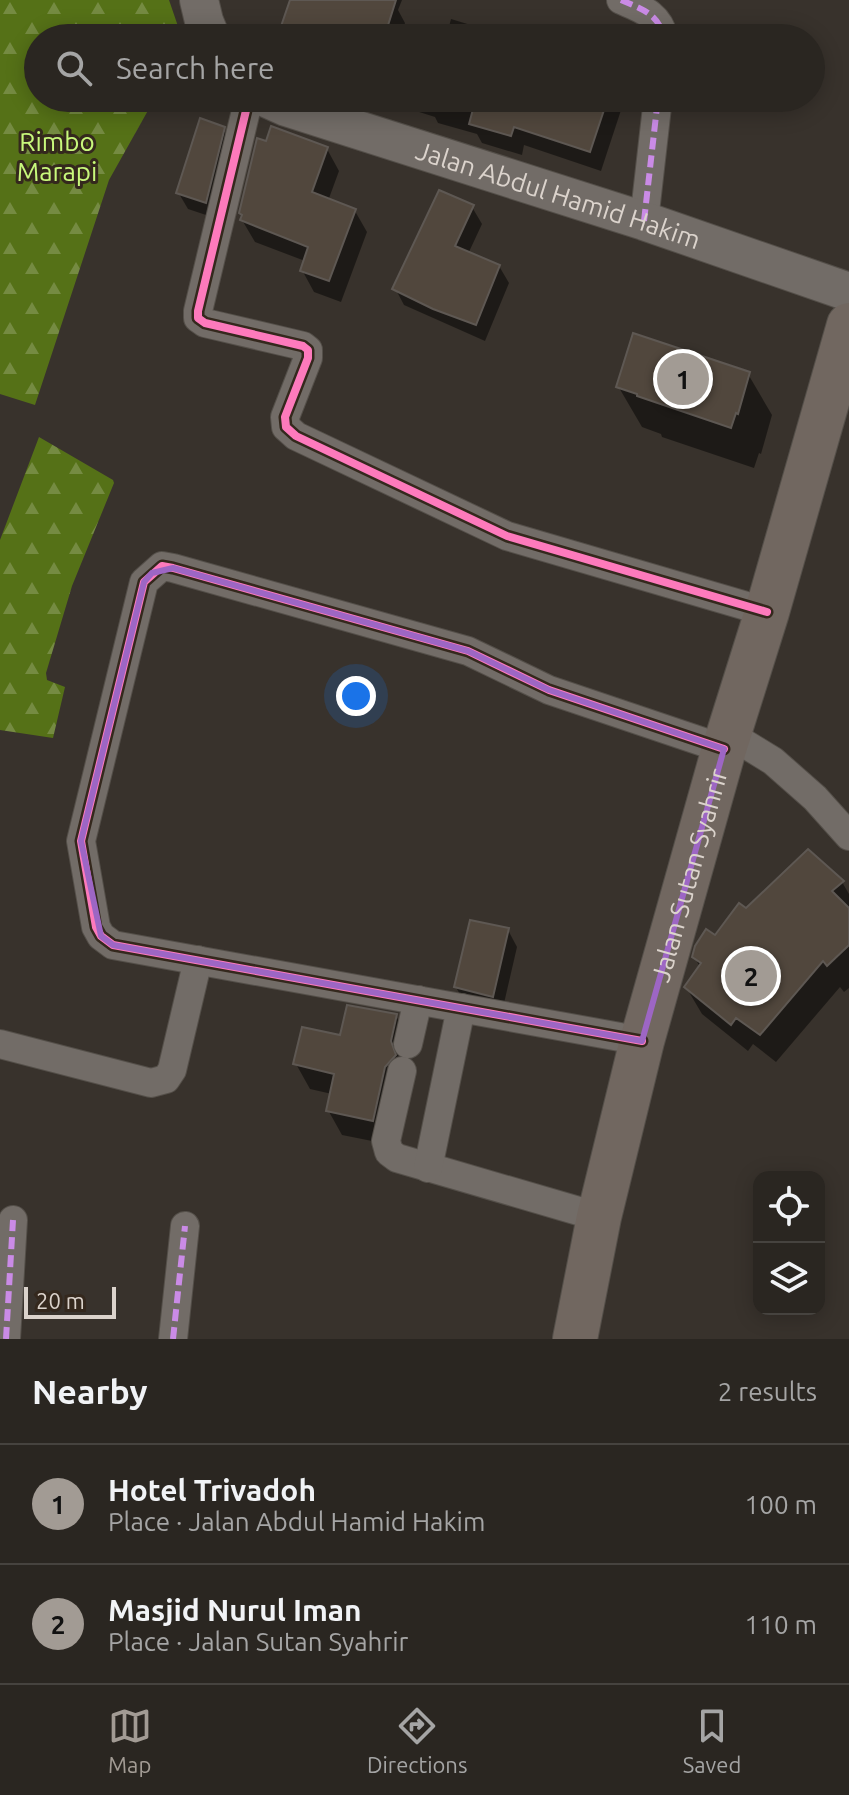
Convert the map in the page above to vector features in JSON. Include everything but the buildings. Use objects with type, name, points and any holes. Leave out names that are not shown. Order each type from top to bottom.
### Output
[{"type":"highway","name":"Jalan Sutan Syahrir","points":[[575,1339],[599,1217],[642,1041],[726,741],[767,612],[849,325]]},
{"type":"main road","points":[[199,0],[205,24]]},
{"type":"main road","name":"Jalan Abdul Hamid Hakim","points":[[302,112],[644,221],[849,292]]},
{"type":"street","points":[[621,0],[648,11],[660,24]]},
{"type":"street","points":[[246,112],[198,318],[205,323],[303,346],[308,350],[308,358],[285,417],[286,427],[296,436],[507,536],[767,612]]},
{"type":"street","points":[[644,221],[656,112]]},
{"type":"street","points":[[642,1041],[113,945],[101,936],[96,927],[81,841],[144,582],[162,566],[468,651],[549,690],[726,741],[773,761],[815,798],[849,836]]},
{"type":"street","points":[[0,1044],[151,1083],[166,1079],[172,1070],[198,960]]},
{"type":"street","points":[[418,1000],[386,1141],[389,1152],[397,1158],[428,1168],[599,1217]]},
{"type":"street","points":[[428,1168],[461,1008]]},
{"type":"street","points":[[6,1339],[13,1220]]},
{"type":"street","points":[[173,1339],[185,1226]]},
{"type":"highlighted area","points":[[173,568],[468,651],[549,690],[724,749],[642,1041],[113,945],[101,936],[81,841],[144,582],[152,573]]},
{"type":"green space","name":"Rimbo Marapi","points":[[0,0],[169,0],[177,24],[24,24],[24,112],[147,112],[109,180],[35,405],[0,394]]},
{"type":"green space","points":[[39,437],[114,483],[72,586],[46,673],[47,680],[65,687],[53,738],[0,730],[0,540]]},
{"type":"marked path","points":[[621,0],[643,10],[659,24]]},
{"type":"marked path","points":[[644,221],[656,112]]},
{"type":"marked path","points":[[6,1339],[13,1220]]},
{"type":"marked path","points":[[173,1339],[185,1226]]},
{"type":"cycle path","points":[[246,112],[198,318],[205,323],[303,346],[308,350],[308,358],[285,417],[286,427],[296,436],[507,536],[767,612]]},
{"type":"cycle path","points":[[642,1041],[113,945],[101,936],[96,927],[81,841],[144,582],[162,566],[173,568],[468,651],[549,690],[724,749]]},
{"type":"place","name":"Hotel Trivadoh","points":[[683,379]]},
{"type":"place","name":"Masjid Nurul Iman","points":[[751,976]]}]
